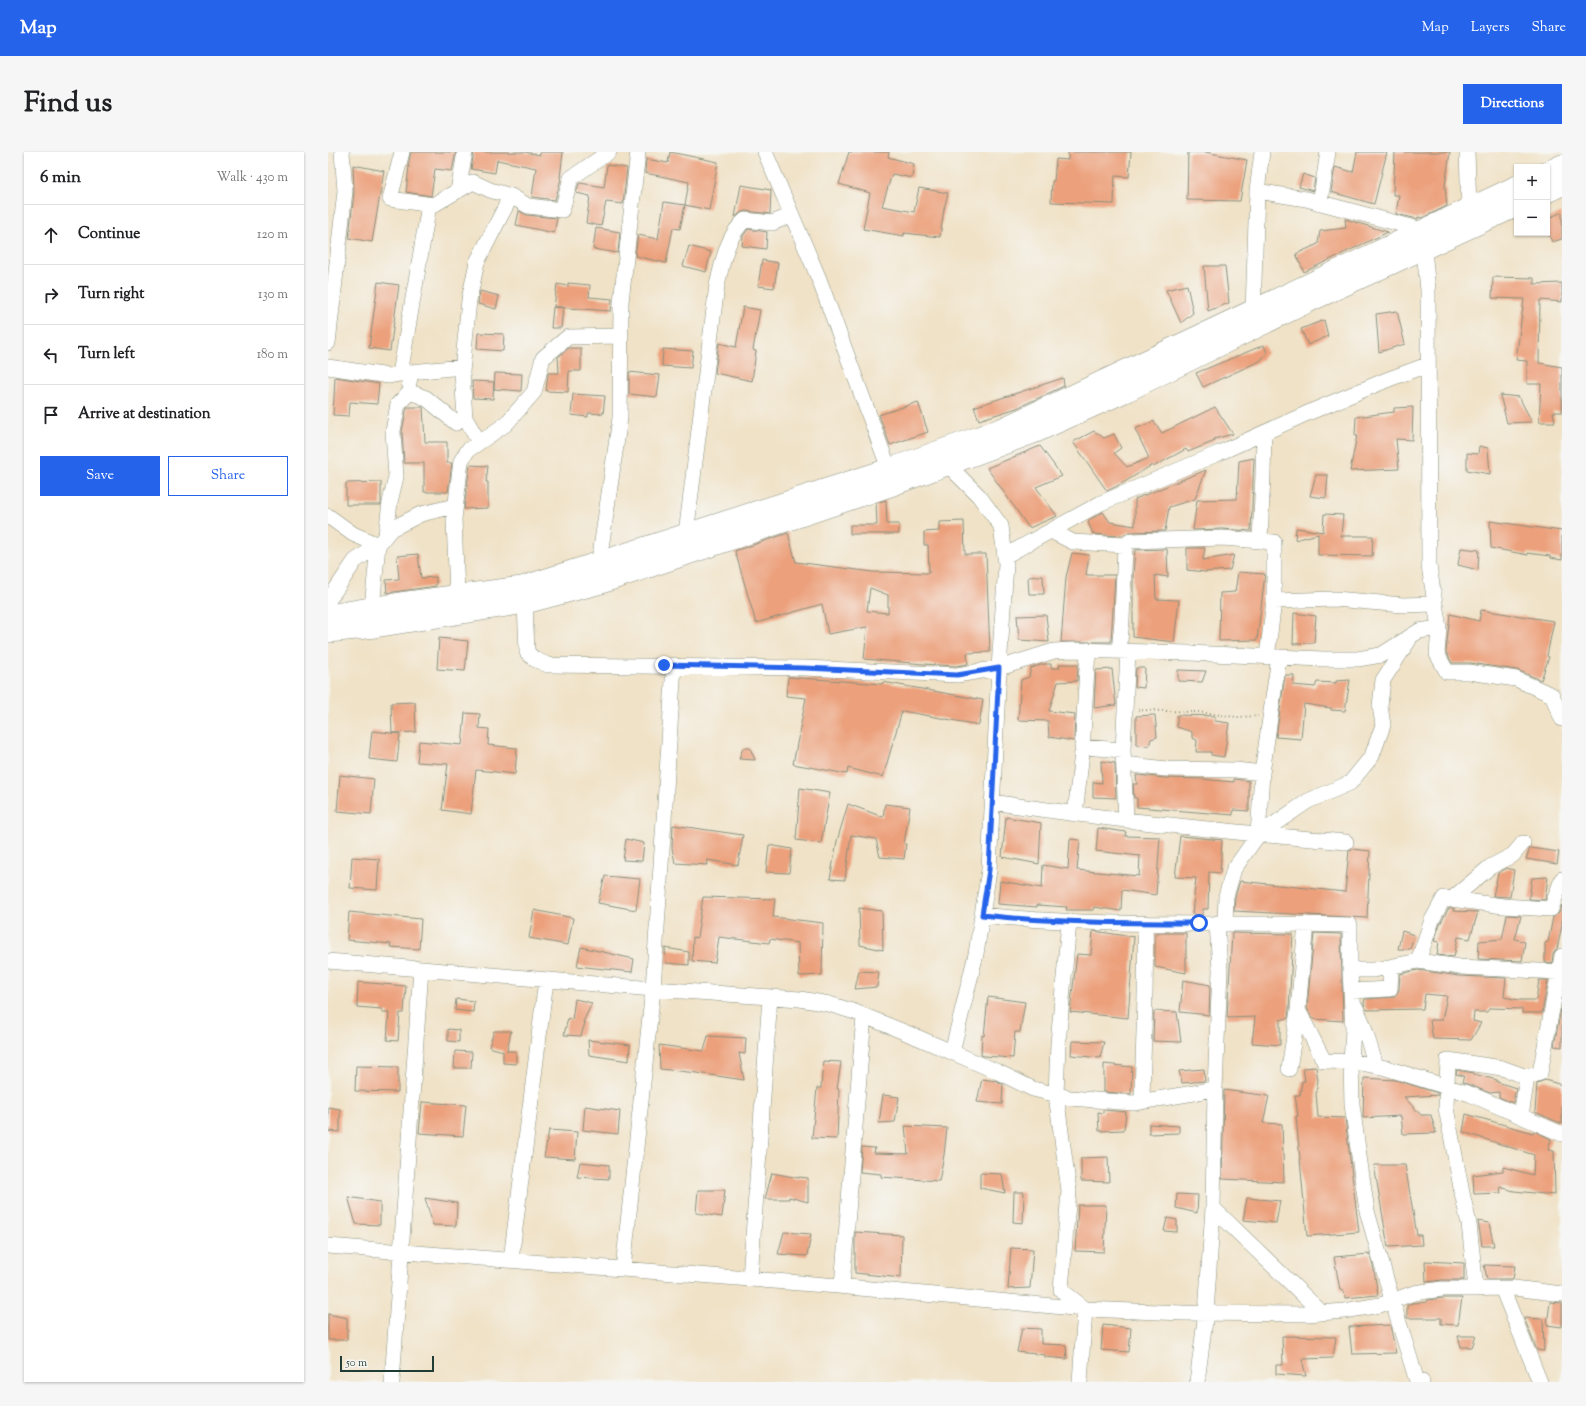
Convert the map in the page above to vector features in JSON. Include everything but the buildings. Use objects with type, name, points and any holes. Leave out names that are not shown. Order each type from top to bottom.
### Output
[{"type":"main road","points":[[1550,171],[1562,165]]},
{"type":"main road","points":[[1550,191],[1562,185]]},
{"type":"main road","points":[[328,632],[375,627],[526,603],[601,583],[696,550],[773,526],[948,465],[1036,432],[1127,391],[1427,242],[1469,209],[1514,187]]},
{"type":"main road","points":[[328,615],[522,587],[889,469],[1001,429],[1253,311],[1514,207]]},
{"type":"street","points":[[328,343],[345,191],[342,152]]},
{"type":"street","points":[[402,152],[390,199],[433,205],[473,182],[490,190],[511,196],[528,206],[562,210],[571,178],[609,152]]},
{"type":"street","points":[[458,191],[465,152]]},
{"type":"street","points":[[599,562],[620,418],[621,302],[638,152]]},
{"type":"street","points":[[765,152],[819,279],[889,469]]},
{"type":"street","points":[[1253,311],[1257,191],[1262,152]]},
{"type":"street","points":[[1320,203],[1328,152]]},
{"type":"street","points":[[1467,152],[1469,209]]},
{"type":"street","points":[[1257,191],[1306,199],[1320,203],[1427,242],[1429,566],[1439,628],[1436,654],[1448,672],[1469,672],[1516,678],[1552,695],[1562,719]]},
{"type":"street","points":[[479,442],[465,418],[462,367],[469,300],[477,262],[511,196]]},
{"type":"street","points":[[410,392],[405,373],[429,204]]},
{"type":"street","points":[[686,534],[717,285],[727,246],[738,226],[745,220],[772,223],[792,215]]},
{"type":"street","points":[[458,596],[454,519],[461,461],[468,450],[506,424],[534,392],[543,358],[568,337],[621,336]]},
{"type":"street","points":[[1005,556],[1101,503],[1389,379],[1427,365]]},
{"type":"street","points":[[328,367],[389,376],[462,367]]},
{"type":"street","points":[[410,392],[426,398],[456,423],[465,418]]},
{"type":"street","points":[[372,608],[382,540],[396,477],[393,431],[394,424],[398,404],[410,392]]},
{"type":"street","points":[[1260,541],[1264,433]]},
{"type":"street","points":[[948,465],[979,496],[1001,526],[1006,564],[999,668],[989,870],[976,954],[952,1052]]},
{"type":"street","points":[[328,601],[355,561],[382,540],[391,529],[421,514],[455,506]]},
{"type":"street","points":[[328,516],[353,534],[382,540]]},
{"type":"street","points":[[1051,531],[1073,542],[1125,545],[1130,541],[1222,538],[1274,542],[1273,657],[1270,715],[1262,773],[1258,835]]},
{"type":"street","points":[[1125,545],[1122,620],[1125,708],[1124,757],[1126,820]]},
{"type":"street","points":[[1274,601],[1335,599],[1403,605],[1435,604]]},
{"type":"street","points":[[526,603],[527,652],[534,659],[548,665],[674,665],[805,668],[957,675],[999,668],[1054,651],[1123,651],[1323,660],[1358,659],[1381,655],[1419,631],[1439,628]]},
{"type":"street","points":[[1197,1382],[1206,1313],[1213,1208],[1214,1088],[1221,923],[1226,896],[1234,869],[1258,835],[1308,800],[1350,783],[1372,756],[1383,725],[1380,706],[1383,680],[1412,636]]},
{"type":"street","points":[[1075,814],[1082,747],[1088,650]]},
{"type":"street","points":[[624,1269],[652,989],[674,665]]},
{"type":"street","points":[[1082,747],[1166,769],[1236,770],[1262,773]]},
{"type":"street","points":[[992,802],[1075,814],[1258,835],[1346,842]]},
{"type":"street","points":[[1453,898],[1490,867],[1513,855],[1523,843]]},
{"type":"street","points":[[1418,961],[1432,920],[1444,898],[1453,898],[1502,906],[1551,909],[1562,879]]},
{"type":"street","points":[[982,915],[1069,922],[1350,925],[1350,970],[1353,1029],[1351,1062],[1352,1104],[1367,1211],[1417,1381]]},
{"type":"street","points":[[1069,922],[1058,1044],[1056,1095],[1069,1191],[1061,1290],[1085,1310]]},
{"type":"street","points":[[1142,1102],[1146,966],[1145,923]]},
{"type":"street","points":[[1289,1069],[1298,1010],[1306,924]]},
{"type":"street","points":[[1476,1289],[1470,1224],[1462,1193],[1446,1108],[1448,1060],[1502,1068],[1527,1077],[1540,1073],[1562,956]]},
{"type":"street","points":[[328,961],[652,989],[800,998],[829,1004],[864,1016],[952,1052],[1033,1089],[1056,1095],[1070,1098],[1134,1103],[1194,1093],[1214,1088]]},
{"type":"street","points":[[1350,970],[1374,970],[1418,961],[1460,967],[1559,972]]},
{"type":"street","points":[[1351,994],[1390,989],[1391,967]]},
{"type":"street","points":[[392,1382],[421,969]]},
{"type":"street","points":[[511,1260],[546,980]]},
{"type":"street","points":[[1351,994],[1363,1024],[1376,1066]]},
{"type":"street","points":[[750,1279],[770,996]]},
{"type":"street","points":[[1298,1010],[1324,1061],[1351,1062],[1386,1068],[1448,1087],[1470,1094],[1562,1134]]},
{"type":"street","points":[[842,1286],[864,1016]]},
{"type":"street","points":[[1521,1116],[1527,1077]]},
{"type":"street","points":[[1213,1208],[1322,1313]]},
{"type":"street","points":[[328,1246],[842,1286],[1085,1310],[1308,1314],[1344,1311],[1380,1305],[1414,1293],[1442,1289],[1514,1288],[1562,1294]]},
{"type":"street","points":[[1502,1288],[1540,1382]]},
{"type":"street","points":[[1080,1382],[1085,1310]]},
{"type":"path","points":[[1125,708],[1156,712],[1197,712],[1236,717],[1270,715]]},
{"type":"route","points":[[664,665],[805,668],[957,675],[999,668],[989,870],[982,915],[1018,919],[1086,923],[1199,923]]}]
